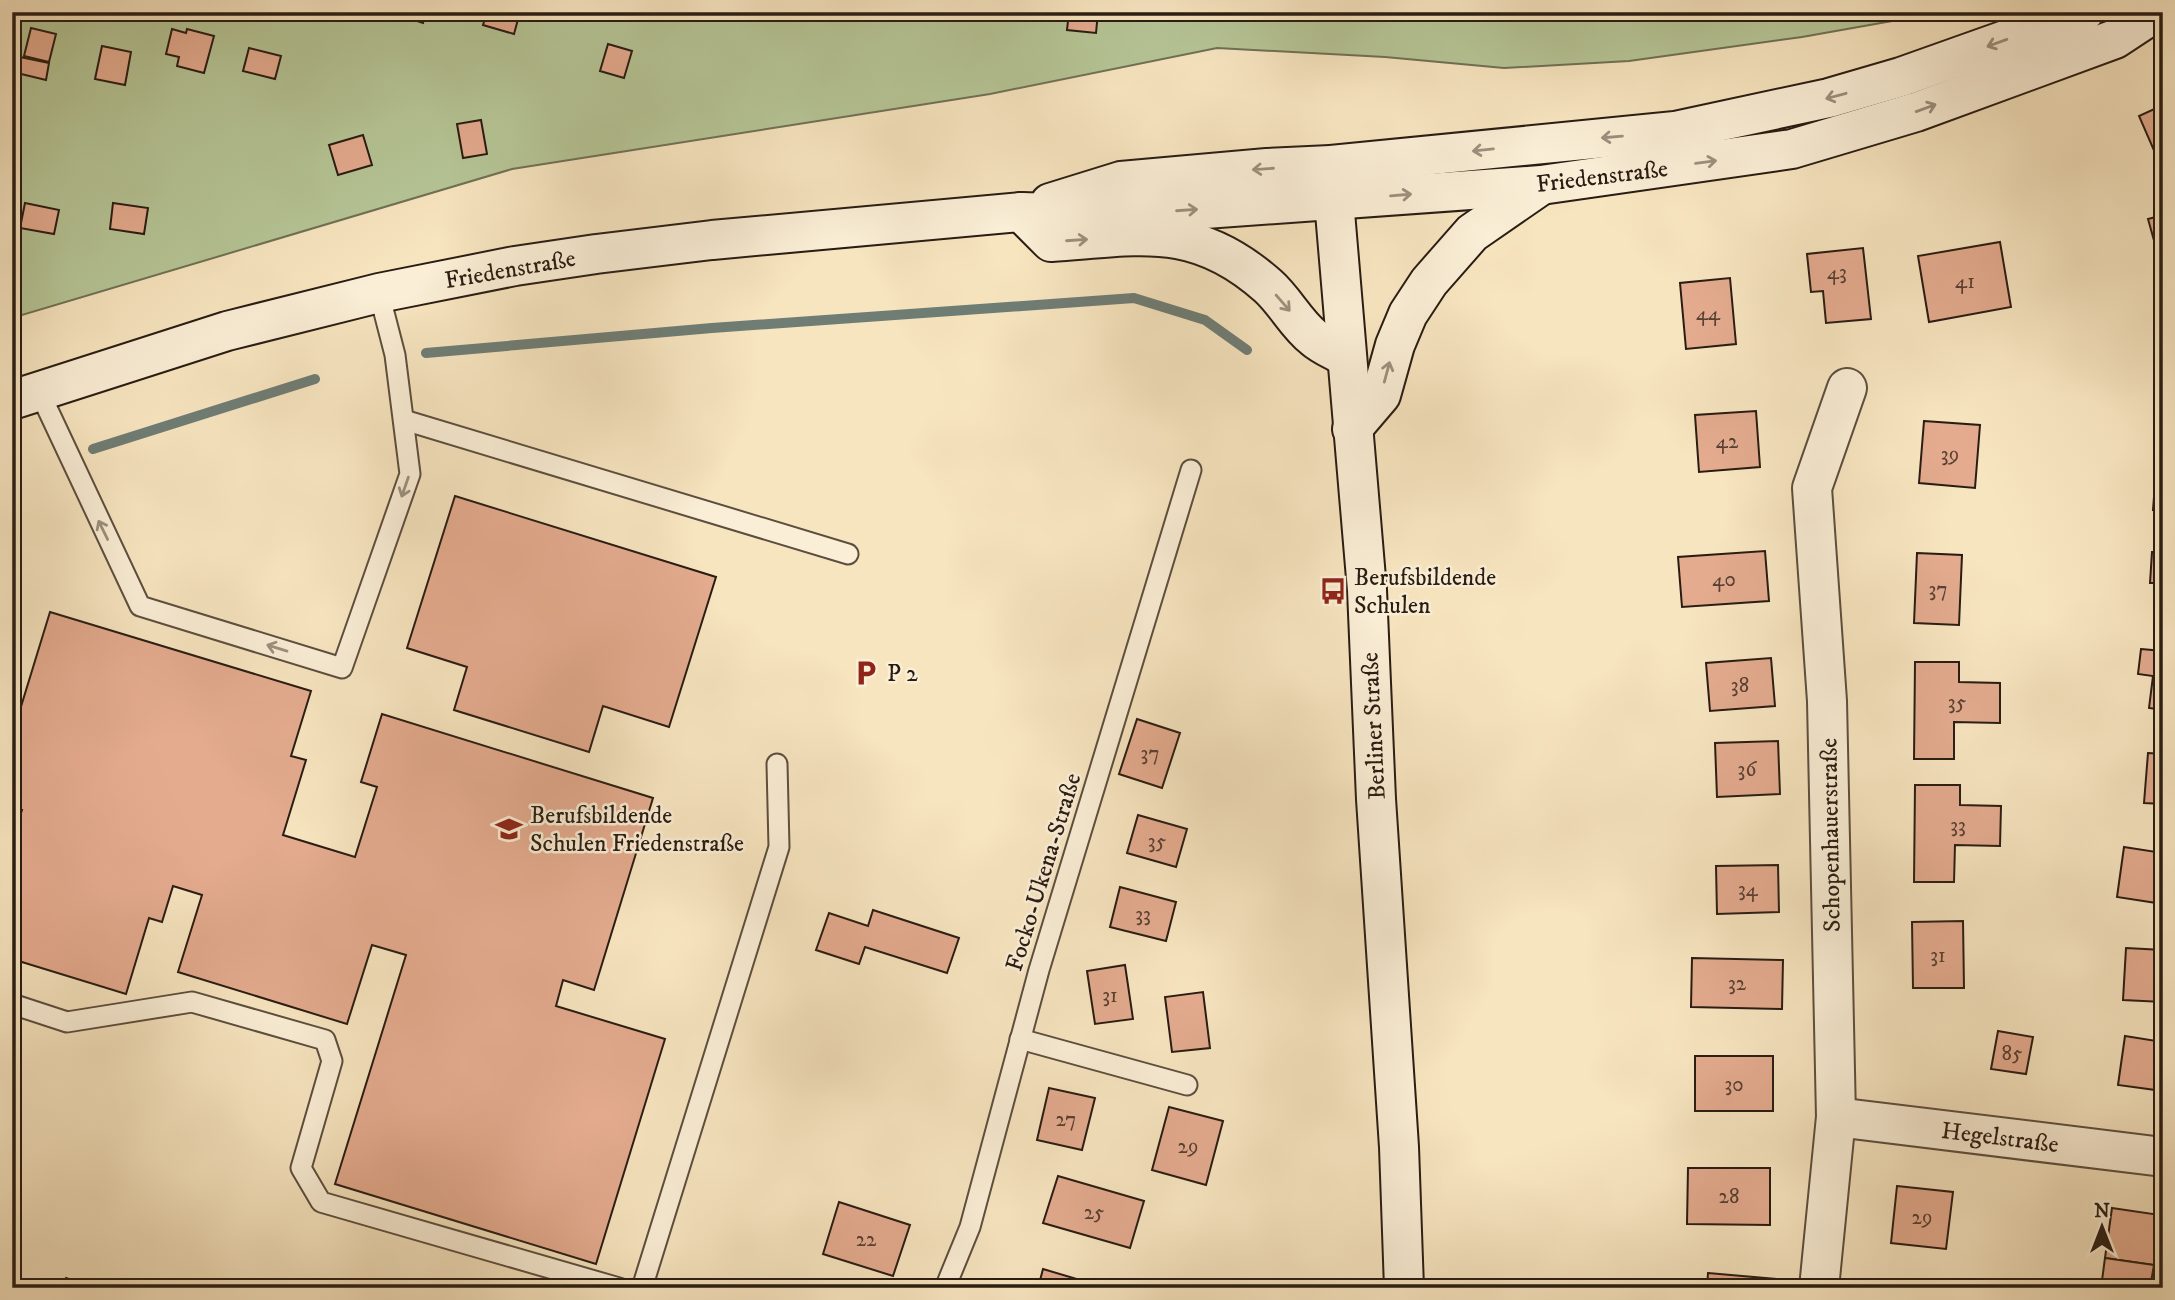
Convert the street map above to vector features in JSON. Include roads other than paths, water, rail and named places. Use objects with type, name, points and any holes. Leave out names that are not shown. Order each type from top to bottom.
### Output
[{"type":"main road","name":"Friedenstraße","points":[[1332,182],[1675,131],[1829,98],[1901,77],[2084,12]]},
{"type":"main road","name":"Friedenstraße","points":[[26,396],[227,331],[379,293],[515,266],[596,254],[829,229],[1021,212],[1121,180],[1267,168],[1332,182],[1541,185],[1792,149],[1916,112],[2115,39],[2156,12]]},
{"type":"main road","name":"Berliner Straße","points":[[1332,182],[1367,590],[1376,799],[1399,1147],[1404,1288]]},
{"type":"main road","points":[[1352,429],[1381,395],[1395,345],[1408,314],[1429,282],[1472,233],[1520,197],[1541,185]]},
{"type":"main road","points":[[1021,212],[1051,242],[1147,235],[1187,239],[1224,254],[1270,287],[1313,338],[1346,357]]},
{"type":"main road","name":"Schopenhauerstraße","points":[[1819,1288],[1836,1117],[1828,701],[1812,488],[1847,388]]},
{"type":"main road","name":"Hegelstraße","points":[[1836,1117],[2163,1157]]},
{"type":"lane","points":[[26,396],[66,452],[140,606],[342,668],[410,474],[395,355],[379,293]]},
{"type":"lane","points":[[404,420],[848,554]]},
{"type":"lane","name":"Focko-Ukena-Straße","points":[[945,1288],[970,1227],[1038,970],[1191,470]]},
{"type":"lane","points":[[642,1288],[779,847],[778,764]]},
{"type":"lane","points":[[12,1004],[67,1022],[192,1002],[325,1040],[332,1061],[301,1168],[321,1202],[619,1288]]},
{"type":"lane","points":[[1020,1039],[1187,1085]]},
{"type":"waterway","points":[[426,353],[712,328],[1134,298],[1205,320],[1247,350]]},
{"type":"waterway","points":[[93,449],[315,379]]},
{"type":"place","name":"Berufsbildende Schulen","points":[[1333,591]]},
{"type":"place","name":"P 2","points":[[866,673]]},
{"type":"place","name":"Berufsbildende Schulen Friedenstraße","points":[[509,829]]}]
